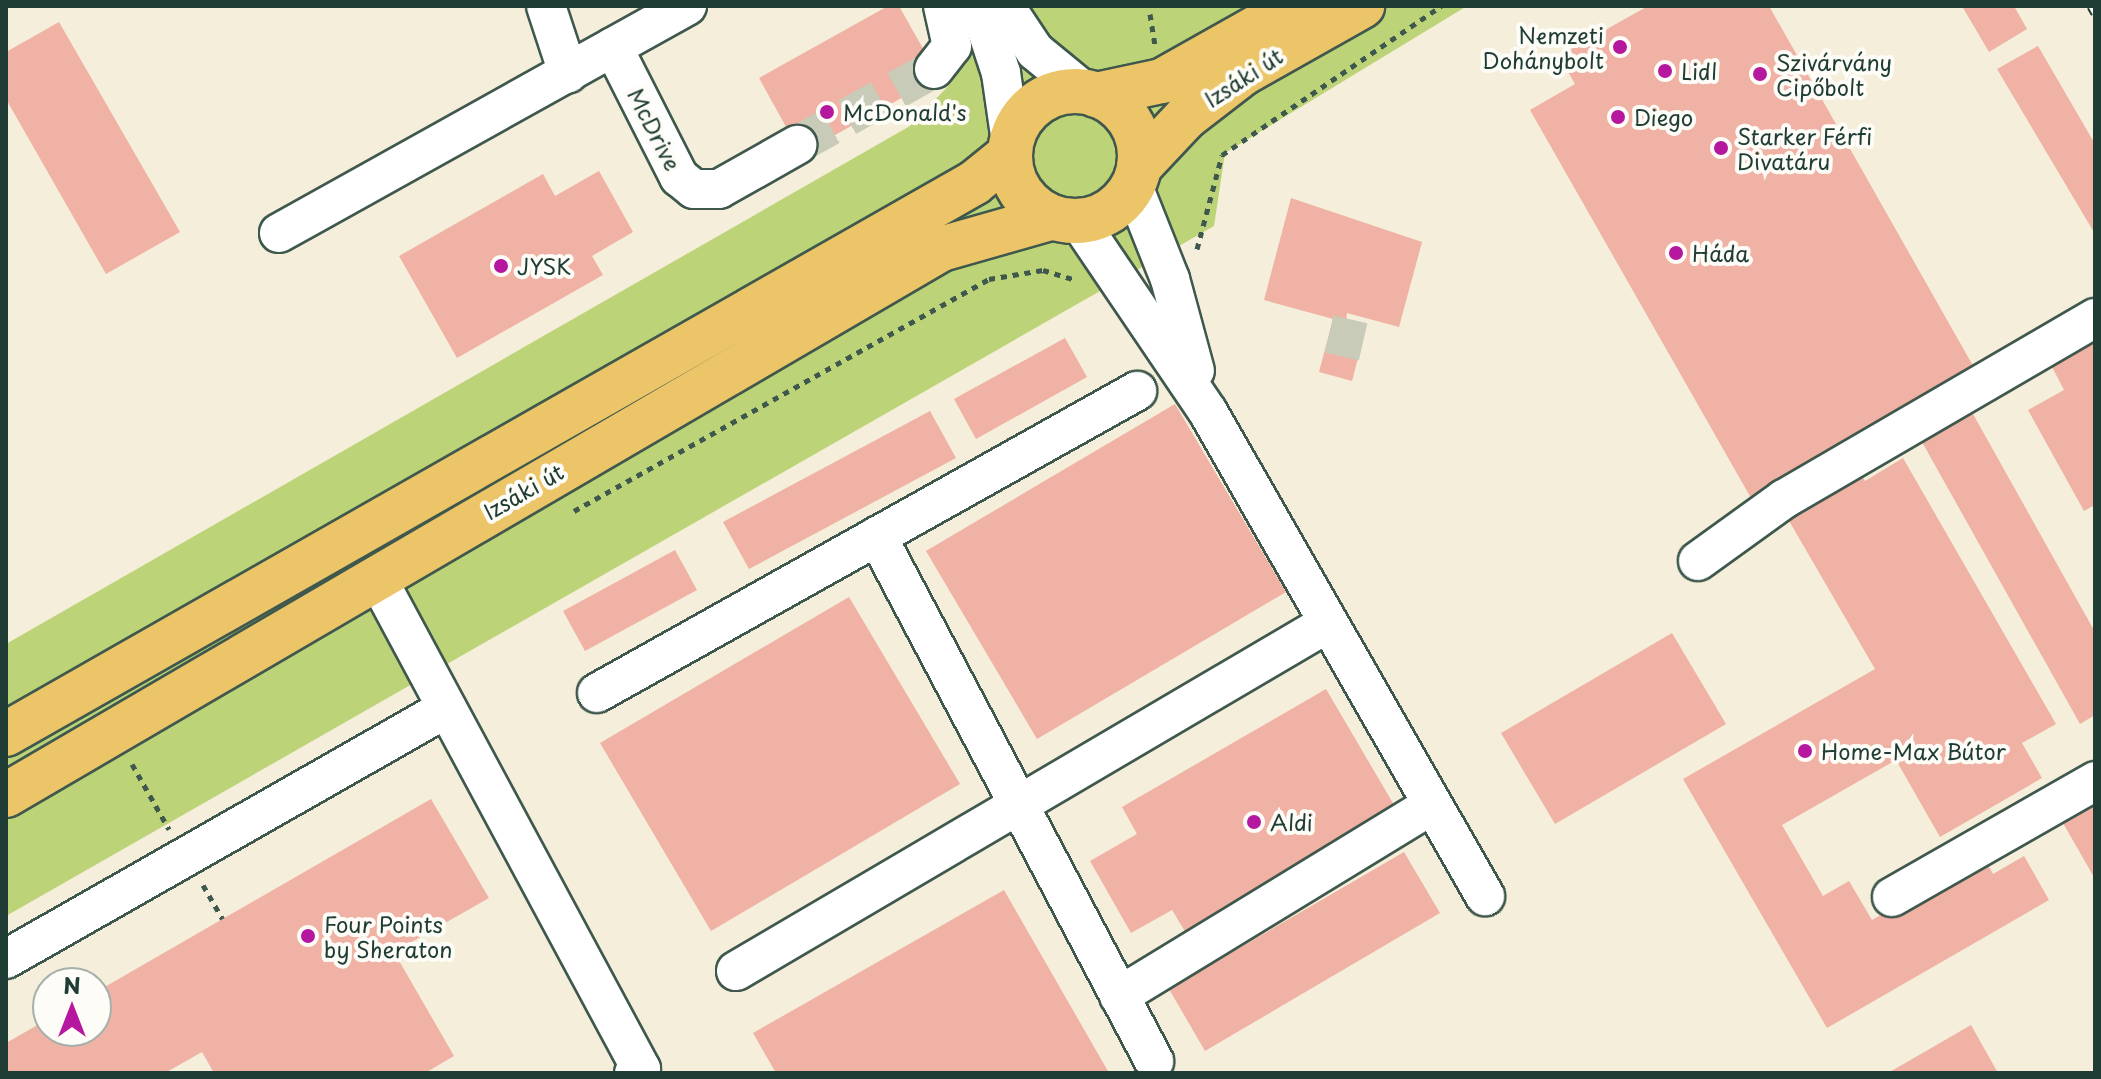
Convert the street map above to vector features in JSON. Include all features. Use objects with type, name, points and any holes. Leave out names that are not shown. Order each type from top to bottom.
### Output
[{"type":"main road","name":"Izsáki út","points":[[1090,94],[1162,81],[1295,6]]},
{"type":"main road","name":"Izsáki út","points":[[1136,177],[1177,124],[1243,73],[1362,6]]},
{"type":"main road","points":[[1090,94],[1130,122],[1136,177],[1113,209],[1066,219],[1023,196],[1011,148],[1043,100],[1090,94]]},
{"type":"main road","name":"Izsáki út","points":[[6,734],[974,183],[1011,148]]},
{"type":"main road","name":"Izsáki út","points":[[6,795],[376,576],[941,249],[1066,219]]},
{"type":"street","points":[[546,6],[568,73]]},
{"type":"street","points":[[279,233],[687,6]]},
{"type":"street","points":[[934,69],[952,46],[943,6]]},
{"type":"street","points":[[979,6],[1001,73],[1011,148]]},
{"type":"street","points":[[1005,6],[1035,51],[1090,94]]},
{"type":"street","name":"McDrive","points":[[613,47],[679,177],[694,189],[719,189],[797,145]]},
{"type":"street","points":[[1136,177],[1170,279],[1208,412]]},
{"type":"street","points":[[1066,219],[1132,298],[1208,412],[1485,896]]},
{"type":"street","points":[[1698,561],[1784,499],[2095,318]]},
{"type":"street","points":[[597,693],[1137,391]]},
{"type":"street","points":[[877,536],[1154,1061]]},
{"type":"street","points":[[376,576],[641,1069],[634,1073]]},
{"type":"street","points":[[736,971],[1328,623]]},
{"type":"street","points":[[6,959],[447,708]]},
{"type":"street","points":[[1892,897],[2095,781]]},
{"type":"street","points":[[1119,996],[1432,805]]},
{"type":"path","points":[[1170,279],[1192,261],[1211,216],[1213,167],[1222,155],[1441,6]]},
{"type":"path","points":[[558,520],[989,279],[1043,270],[1132,298]]},
{"type":"path","points":[[128,756],[166,824]]},
{"type":"green space","points":[[951,6],[1467,6],[1225,153],[1214,226],[6,916],[6,644],[910,126],[952,82]]},
{"type":"building","name":"McDonald's","points":[[888,6],[899,6],[939,77],[801,154],[759,78]]},
{"type":"building","points":[[1648,6],[1769,6],[1976,371],[1751,498],[1530,110],[1575,84],[1559,56]]},
{"type":"building","points":[[1962,6],[2014,6],[2027,29],[1989,52]]},
{"type":"building","points":[[59,22],[180,232],[106,274],[6,99],[6,52]]},
{"type":"building","points":[[2038,46],[2095,144],[2095,234],[1997,69]]},
{"type":"building","name":"JYSK","points":[[599,171],[633,232],[592,256],[603,275],[457,358],[399,256],[543,174],[555,196]]},
{"type":"building","points":[[1291,198],[1422,242],[1399,327],[1347,313],[1346,322],[1366,328],[1352,381],[1319,372],[1333,319],[1264,300]]},
{"type":"building","points":[[2095,336],[2095,505],[2084,511],[2028,410],[2064,390],[2049,361]]},
{"type":"building","points":[[1065,338],[1087,377],[976,439],[954,399]]},
{"type":"building","points":[[1175,404],[1286,592],[1037,739],[926,551]]},
{"type":"building","points":[[930,411],[956,458],[749,569],[723,522]]},
{"type":"building","points":[[1973,414],[2095,632],[2095,715],[2080,724],[1922,442]]},
{"type":"building","points":[[1903,458],[2056,724],[2022,743],[2042,778],[1940,837],[1896,760],[1782,825],[1823,896],[1849,881],[1872,920],[1983,856],[1993,874],[2024,856],[2049,900],[1827,1028],[1683,779],[1875,669],[1781,507],[1855,465],[1865,481]]},
{"type":"building","points":[[675,550],[697,590],[585,651],[563,611]]},
{"type":"building","points":[[849,597],[960,784],[711,931],[600,743]]},
{"type":"building","points":[[1672,633],[1726,724],[1555,824],[1501,733]]},
{"type":"building","name":"Aldi","points":[[1326,689],[1397,810],[1186,933],[1172,910],[1131,933],[1090,861],[1137,834],[1122,807]]},
{"type":"building","name":"Four Points by Sheraton","points":[[431,799],[489,898],[394,952],[454,1056],[425,1073],[214,1073],[202,1052],[165,1073],[6,1073],[6,1043],[32,1028],[32,1047],[112,1047],[112,983]]},
{"type":"building","points":[[2095,805],[2095,879],[2063,823]]},
{"type":"building","points":[[1404,852],[1440,913],[1205,1051],[1169,989]]},
{"type":"building","points":[[1004,890],[1109,1073],[776,1073],[753,1033]]},
{"type":"building","points":[[1971,1025],[1998,1073],[1888,1073]]},
{"type":"tunnel","points":[[797,145],[934,69]]},
{"type":"tunnel","points":[[1329,334],[1363,342]]},
{"type":"railway","points":[[2091,6],[2095,13]]},
{"type":"place","name":"Nemzeti Dohánybolt","points":[[1620,47]]},
{"type":"place","name":"Lidl","points":[[1665,71]]},
{"type":"place","name":"Szivárvány Cipőbolt","points":[[1760,74]]},
{"type":"place","name":"McDonald's","points":[[827,112]]},
{"type":"place","name":"Diego","points":[[1618,117]]},
{"type":"place","name":"Starker Férfi Divatáru","points":[[1721,148]]},
{"type":"place","name":"Háda","points":[[1676,253]]},
{"type":"place","name":"JYSK","points":[[501,266]]},
{"type":"place","name":"Home-Max Bútor","points":[[1805,751]]},
{"type":"place","name":"Aldi","points":[[1254,822]]},
{"type":"place","name":"Four Points by Sheraton","points":[[308,936]]}]
